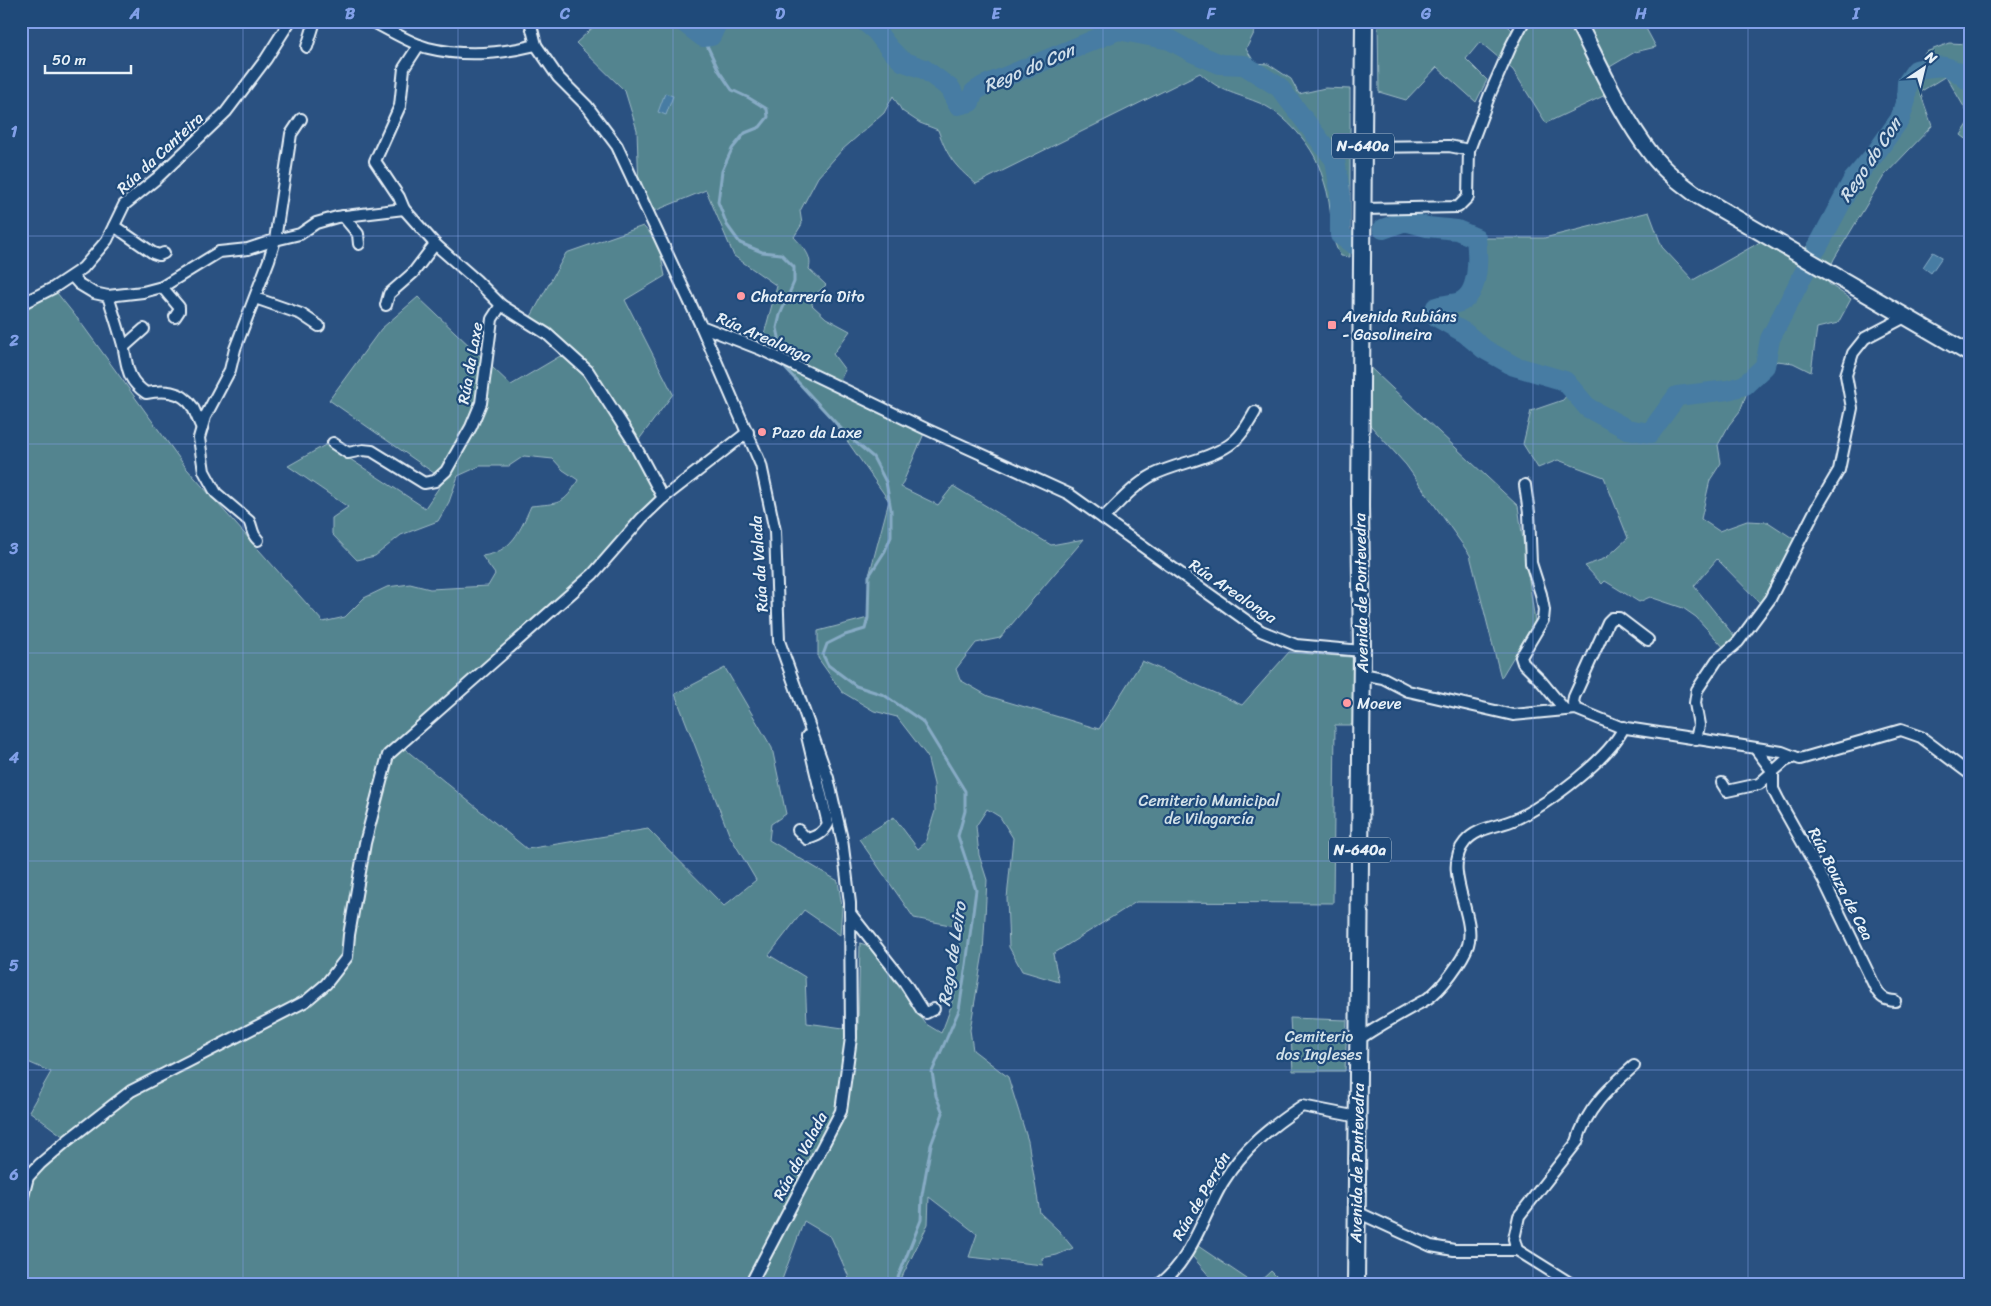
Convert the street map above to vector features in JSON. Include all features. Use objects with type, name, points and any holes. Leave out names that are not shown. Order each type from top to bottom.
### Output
[{"type":"main road","name":"Avenida de Pontevedra","points":[[1356,1285],[1362,674],[1360,505],[1364,21]]},
{"type":"main road","points":[[1577,21],[1629,120],[1652,155],[1678,181],[1698,196],[1970,354]]},
{"type":"street","points":[[307,47],[315,21]]},
{"type":"street","points":[[371,21],[427,48],[468,55],[513,51],[536,45]]},
{"type":"street","name":"Rúa Arealonga","points":[[530,21],[536,45],[558,77],[587,106],[617,146],[701,326],[760,349],[926,429],[1069,494],[1261,630],[1296,645],[1362,651]]},
{"type":"street","points":[[1363,210],[1458,207],[1468,197],[1469,150],[1490,94],[1524,21]]},
{"type":"street","name":"Rúa da Canteira","points":[[21,304],[41,295],[83,268],[106,240],[124,205],[156,179],[226,112],[266,59],[284,24]]},
{"type":"street","points":[[419,45],[404,68],[400,106],[375,161],[399,197],[404,209],[436,246],[476,280],[501,305],[547,334],[588,371],[631,438],[664,498]]},
{"type":"street","points":[[258,540],[252,532],[252,526],[249,521],[216,493],[204,471],[199,438],[205,417],[230,370],[269,260],[291,134],[301,118]]},
{"type":"street","points":[[1363,147],[1450,146],[1469,150]]},
{"type":"street","points":[[72,276],[94,293],[108,296],[162,287],[219,252],[248,249],[300,234],[316,223],[343,216],[404,209]]},
{"type":"street","points":[[343,216],[358,234],[359,244]]},
{"type":"street","points":[[114,226],[153,254],[159,255],[164,253]]},
{"type":"street","points":[[386,305],[390,294],[413,273],[432,248],[436,246]]},
{"type":"street","points":[[162,287],[172,296],[179,307],[175,317]]},
{"type":"street","points":[[108,296],[123,344],[125,365],[135,385],[146,393],[162,390],[175,393],[192,406],[202,428]]},
{"type":"street","points":[[255,298],[300,314],[319,326]]},
{"type":"street","name":"Rúa da Laxe","points":[[333,443],[348,453],[363,450],[372,451],[424,483],[435,481],[446,471],[471,427],[481,403],[492,319],[501,305]]},
{"type":"street","points":[[1696,740],[1699,725],[1694,703],[1697,690],[1717,660],[1738,642],[1770,599],[1816,509],[1839,470],[1852,408],[1846,375],[1852,353],[1865,338],[1905,316]]},
{"type":"street","name":"Rúa da Valada","points":[[701,326],[761,465],[775,531],[779,641],[828,778],[842,839],[850,913],[851,1038],[841,1111],[750,1285]]},
{"type":"street","points":[[123,344],[126,345],[131,342],[144,329]]},
{"type":"street","points":[[1103,518],[1138,485],[1153,475],[1229,446],[1238,437],[1255,412]]},
{"type":"street","points":[[21,1204],[23,1190],[28,1177],[40,1164],[131,1091],[306,1001],[326,984],[347,957],[365,843],[388,755],[593,574],[642,518],[664,498],[748,432]]},
{"type":"street","points":[[1525,485],[1529,513],[1531,563],[1544,610],[1543,620],[1521,657],[1523,664],[1541,681],[1566,710]]},
{"type":"street","points":[[1576,709],[1573,704],[1574,697],[1608,622],[1612,618],[1619,618],[1648,640]]},
{"type":"street","points":[[1362,674],[1383,678],[1408,691],[1513,714],[1576,709],[1624,727],[1696,740],[1782,752],[1800,759],[1901,730],[1921,737],[1970,774]]},
{"type":"street","name":"Rúa da Valada","points":[[798,830],[807,838],[823,832],[828,824],[807,737],[806,718]]},
{"type":"street","points":[[1359,1039],[1428,999],[1461,958],[1468,944],[1468,928],[1458,881],[1456,860],[1462,844],[1470,835],[1515,820],[1560,792],[1599,759],[1618,739],[1624,727]]},
{"type":"street","name":"Rúa Bouza de Cea","points":[[1755,748],[1772,772],[1773,789],[1778,800],[1824,881],[1876,989],[1881,997],[1894,1001]]},
{"type":"street","points":[[1722,783],[1727,791],[1759,784],[1772,772],[1794,757]]},
{"type":"street","points":[[850,913],[905,983],[922,1010],[926,1013],[934,1009]]},
{"type":"street","points":[[1517,1250],[1514,1239],[1519,1216],[1577,1142],[1580,1129],[1589,1112],[1634,1066]]},
{"type":"street","name":"Rúa de Perrón","points":[[1158,1285],[1167,1278],[1180,1262],[1204,1222],[1222,1183],[1245,1150],[1274,1124],[1302,1106],[1358,1117]]},
{"type":"street","points":[[1357,1212],[1431,1246],[1454,1250],[1517,1250],[1573,1285]]},
{"type":"green space","name":"Cemiterio Municipal de Vilagarcía","points":[[600,21],[1260,21],[1246,49],[1255,63],[1268,64],[1291,79],[1299,94],[1325,88],[1350,89],[1350,257],[1341,256],[1337,250],[1324,182],[1314,155],[1301,136],[1284,119],[1266,106],[1221,88],[1200,73],[976,184],[952,160],[938,130],[920,123],[902,111],[893,96],[884,113],[842,150],[818,177],[800,211],[802,224],[794,237],[804,248],[810,260],[809,269],[826,285],[813,297],[812,305],[826,318],[850,331],[833,354],[845,370],[837,386],[926,429],[901,487],[938,505],[953,486],[1051,545],[1084,539],[1000,638],[976,643],[956,669],[960,680],[988,696],[1099,729],[1142,661],[1242,705],[1289,652],[1362,658],[1361,725],[1335,725],[1333,903],[1136,902],[1053,954],[1059,982],[1022,971],[1009,947],[1007,898],[1013,838],[1000,817],[987,809],[976,826],[979,855],[987,880],[983,953],[970,1030],[973,1050],[1008,1077],[1028,1141],[1040,1213],[1073,1248],[1057,1255],[1042,1258],[1043,1265],[969,1257],[977,1234],[929,1197],[928,1224],[898,1285],[850,1285],[848,1275],[831,1237],[804,1221],[780,1285],[21,1285],[21,1199],[28,1177],[68,1140],[29,1111],[51,1072],[21,1059],[21,304],[53,288],[81,323],[187,469],[323,622],[345,617],[364,598],[387,587],[410,584],[430,589],[488,586],[495,574],[482,556],[501,550],[514,539],[531,506],[559,502],[569,495],[578,480],[563,470],[553,459],[524,456],[509,466],[480,466],[458,476],[449,502],[438,521],[401,535],[375,556],[357,560],[332,534],[332,518],[348,507],[288,466],[327,444],[425,508],[444,480],[329,400],[381,329],[418,297],[511,385],[567,352],[528,322],[566,253],[643,226],[658,242],[665,276],[625,300],[673,394],[635,445],[663,498],[593,574],[400,745],[527,849],[648,829],[724,906],[756,880],[729,834],[675,694],[725,668],[772,748],[786,814],[771,824],[769,840],[838,881],[842,907],[840,935],[804,910],[769,955],[805,977],[807,1023],[858,1030],[860,943],[869,946],[926,1024],[941,1033],[954,994],[959,955],[960,927],[914,918],[859,839],[894,817],[918,849],[925,843],[935,811],[934,784],[927,756],[897,717],[874,711],[842,692],[818,658],[818,631],[868,618],[869,576],[889,501],[827,412],[784,367],[780,354],[760,349],[777,286],[734,256],[706,190],[652,212],[639,191],[637,130],[625,91],[576,43]]},
{"type":"green space","points":[[1378,21],[1503,21],[1520,38],[1533,21],[1642,21],[1656,47],[1635,52],[1603,71],[1614,91],[1546,123],[1513,70],[1480,42],[1466,59],[1487,80],[1476,102],[1437,67],[1406,100],[1379,92]]},
{"type":"green space","points":[[1949,43],[1970,44],[1970,117],[1946,76],[1920,92],[1932,126],[1884,176],[1834,259],[1828,272],[1829,284],[1851,299],[1838,323],[1817,328],[1811,372],[1793,363],[1777,361],[1746,395],[1740,411],[1729,425],[1718,445],[1721,463],[1710,480],[1701,519],[1719,531],[1747,521],[1768,522],[1800,543],[1764,607],[1717,559],[1694,586],[1735,637],[1727,651],[1696,617],[1683,608],[1650,597],[1639,602],[1605,581],[1602,584],[1585,566],[1606,558],[1628,538],[1604,477],[1558,460],[1538,468],[1523,444],[1531,411],[1563,400],[1572,388],[1557,378],[1514,366],[1484,349],[1449,323],[1437,317],[1436,307],[1462,301],[1468,296],[1476,273],[1476,238],[1544,238],[1649,212],[1662,247],[1693,280],[1769,237],[1801,256],[1847,181],[1899,115],[1900,84],[1926,52]]},
{"type":"green space","points":[[1970,121],[1970,142],[1961,135]]},
{"type":"green space","points":[[1361,359],[1518,506],[1535,621],[1501,678],[1470,555],[1406,465],[1361,415]]},
{"type":"green space","name":"Cemiterio dos Ingleses","points":[[1290,1018],[1347,1020],[1345,1071],[1293,1071]]},
{"type":"green space","points":[[1192,1242],[1256,1285],[1217,1285],[1187,1250]]},
{"type":"green space","points":[[1271,1271],[1285,1285],[1256,1285]]},
{"type":"water","points":[[665,93],[673,96],[666,115],[658,112]]},
{"type":"water","points":[[1933,252],[1942,257],[1931,273],[1923,267]]},
{"type":"waterway","name":"Rego de Leiro","points":[[682,21],[703,37],[711,36],[718,21]]},
{"type":"waterway","name":"Rego do Con","points":[[864,21],[876,31],[902,61],[924,69],[951,89],[958,105],[970,102],[974,92],[983,86],[1118,30],[1170,40],[1220,64],[1244,65],[1279,87],[1335,160],[1340,191],[1340,235],[1353,244]]},
{"type":"waterway","name":"Rego de Leiro","points":[[703,37],[719,71],[732,90],[767,109],[768,117],[760,127],[745,133],[732,149],[722,171],[718,202],[727,225],[740,243],[762,252],[781,254],[794,267],[794,282],[780,315],[777,328],[779,350]]},
{"type":"waterway","name":"Rego do Con","points":[[1817,248],[1853,180],[1875,154],[1900,119],[1906,100],[1907,83],[1916,70],[1939,66],[1945,67],[1957,72],[1970,82]]},
{"type":"waterway","name":"Rego do Con","points":[[1383,229],[1405,221],[1427,227],[1457,230],[1476,238],[1476,272],[1472,289],[1462,301],[1436,307],[1434,313],[1437,317],[1465,333],[1484,349],[1514,366],[1565,381],[1588,408],[1627,429],[1650,433],[1677,396],[1728,390],[1745,385],[1765,366],[1770,339],[1806,269]]},
{"type":"waterway","name":"Rego de Leiro","points":[[784,367],[848,436],[873,457],[886,482],[891,510],[891,537],[885,551],[869,576],[868,618],[865,629],[845,635],[827,644],[823,655],[828,665],[856,686],[884,695],[922,721],[965,791],[965,811],[958,836],[976,890],[966,965],[959,1010],[932,1072],[936,1096],[943,1113],[931,1145],[922,1195],[921,1220],[895,1285]]},
{"type":"place","name":"Chatarrería Dito","points":[[741,296]]},
{"type":"place","name":"Avenida Rubiáns - Gasolineira","points":[[1332,325]]},
{"type":"place","name":"Pazo da Laxe","points":[[762,432]]},
{"type":"place","name":"Moeve","points":[[1347,703]]}]
